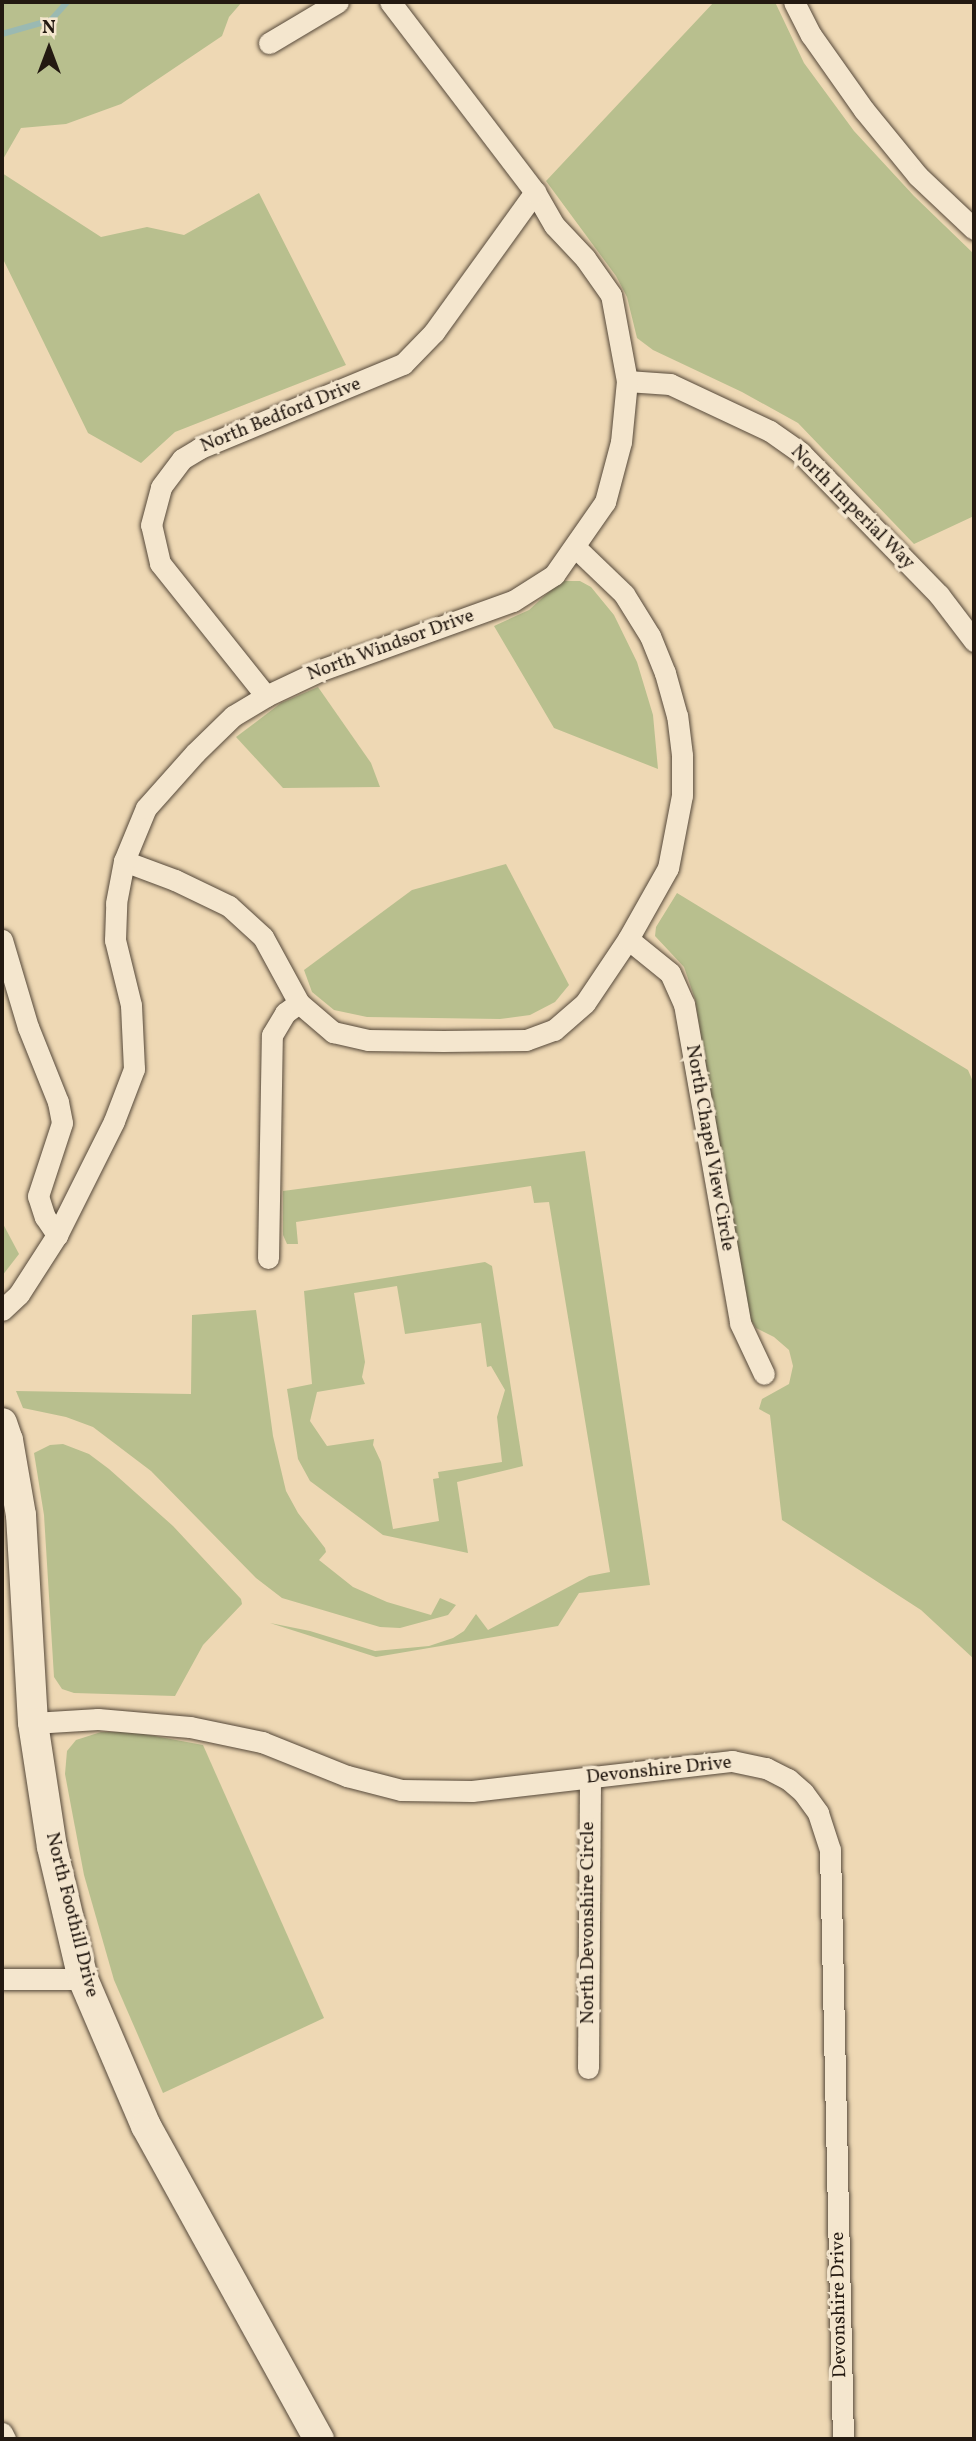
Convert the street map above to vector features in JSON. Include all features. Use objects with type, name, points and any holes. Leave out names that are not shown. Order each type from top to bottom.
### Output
[{"type":"street","points":[[269,43],[338,2]]},
{"type":"street","name":"North Windsor Drive","points":[[2,1310],[19,1294],[57,1235],[114,1121],[134,1069],[131,1005],[115,940],[116,904],[124,861],[146,808],[195,753],[233,716],[266,696],[321,670],[513,601],[554,575],[605,502],[621,442],[627,381],[611,295],[585,258],[554,225],[535,192],[390,2]]},
{"type":"street","points":[[794,2],[811,35],[864,110],[918,176],[974,229]]},
{"type":"street","name":"North Bedford Drive","points":[[266,696],[160,564],[152,525],[161,487],[182,459],[200,448],[403,364],[434,332],[535,192]]},
{"type":"street","name":"North Imperial Way","points":[[627,381],[670,383],[770,431],[801,453],[939,594],[974,641]]},
{"type":"street","points":[[124,861],[175,880],[229,906],[263,937],[299,1003],[333,1032],[368,1040],[526,1040],[554,1030],[584,1003],[628,939],[668,869],[682,795],[682,755],[677,716],[665,673],[650,636],[624,594],[575,547]]},
{"type":"street","name":"North Chapel View Circle","points":[[628,939],[670,973],[684,1004],[740,1323],[764,1374]]},
{"type":"street","points":[[2,940],[28,1027],[58,1102],[62,1123],[38,1196],[57,1235]]},
{"type":"street","points":[[268,1258],[272,1035],[285,1013],[299,1003]]},
{"type":"street","name":"North Foothill Drive","points":[[2,1423],[8,1440],[21,1515],[33,1723],[52,1847],[83,1979],[146,2126],[319,2439]]},
{"type":"street","name":"Devonshire Drive","points":[[33,1723],[98,1719],[190,1727],[262,1742],[347,1776],[401,1790],[472,1791],[732,1761],[747,1762],[788,1779],[803,1792],[825,1831],[830,1850],[844,2439]]},
{"type":"street","name":"North Devonshire Circle","points":[[587,2068],[590,1778]]},
{"type":"street","points":[[2,1979],[83,1979]]},
{"type":"street","points":[[2,2433],[5,2439]]},
{"type":"green space","points":[[2,2],[242,2],[229,17],[222,36],[121,104],[66,124],[21,128],[2,161]]},
{"type":"green space","points":[[714,2],[775,2],[804,63],[854,131],[914,196],[974,254],[974,516],[914,544],[798,423],[742,392],[653,350],[637,338],[627,297],[616,276],[546,181]]},
{"type":"green space","points":[[2,173],[101,237],[147,227],[184,235],[259,193],[346,365],[175,432],[141,463],[88,433],[2,257]]},
{"type":"green space","points":[[561,581],[580,581],[591,587],[614,615],[637,662],[653,715],[658,769],[554,728],[494,626],[529,610]]},
{"type":"green space","points":[[318,687],[371,763],[380,787],[283,788],[236,737],[281,703]]},
{"type":"green space","points":[[506,864],[569,985],[555,1002],[530,1015],[500,1019],[367,1017],[334,1010],[312,992],[304,970],[412,890]]},
{"type":"green space","points":[[677,893],[968,1070],[974,1084],[974,1659],[921,1610],[782,1520],[770,1415],[759,1409],[762,1399],[789,1384],[793,1366],[789,1350],[774,1337],[756,1328],[747,1314],[695,999],[684,967],[655,936],[656,927]]},
{"type":"green space","points":[[585,1151],[650,1585],[579,1593],[558,1626],[376,1657],[270,1623],[310,1631],[375,1651],[429,1646],[453,1638],[464,1631],[476,1614],[488,1630],[589,1576],[610,1572],[549,1202],[534,1203],[531,1186],[296,1222],[298,1244],[287,1244],[283,1235],[283,1191]]},
{"type":"green space","points":[[2,1222],[19,1254],[2,1276]]},
{"type":"green space","points":[[485,1262],[492,1266],[523,1466],[457,1482],[468,1553],[383,1535],[310,1481],[298,1459],[287,1389],[312,1384],[304,1291]],"holes":[[[397,1286],[405,1334],[481,1323],[487,1367],[491,1366],[505,1390],[497,1417],[502,1462],[438,1472],[439,1478],[433,1479],[439,1521],[393,1529],[381,1462],[373,1445],[374,1439],[327,1446],[310,1421],[317,1392],[365,1384],[362,1377],[365,1362],[354,1293]]]},
{"type":"green space","points":[[256,1310],[273,1436],[286,1491],[298,1513],[325,1548],[326,1552],[319,1560],[353,1587],[387,1602],[431,1615],[440,1598],[456,1605],[448,1615],[400,1628],[380,1627],[282,1598],[256,1578],[151,1471],[93,1427],[66,1417],[23,1408],[16,1391],[191,1394],[192,1315]]},
{"type":"green space","points":[[63,1444],[89,1454],[109,1469],[173,1526],[241,1599],[242,1604],[203,1645],[175,1696],[74,1693],[62,1689],[54,1677],[44,1515],[34,1453],[50,1445]]},
{"type":"green space","points":[[101,1732],[133,1732],[203,1745],[324,2018],[163,2093],[114,1980],[84,1875],[65,1774],[67,1751],[76,1740]]},
{"type":"waterway","points":[[2,34],[51,20],[67,2]]}]
